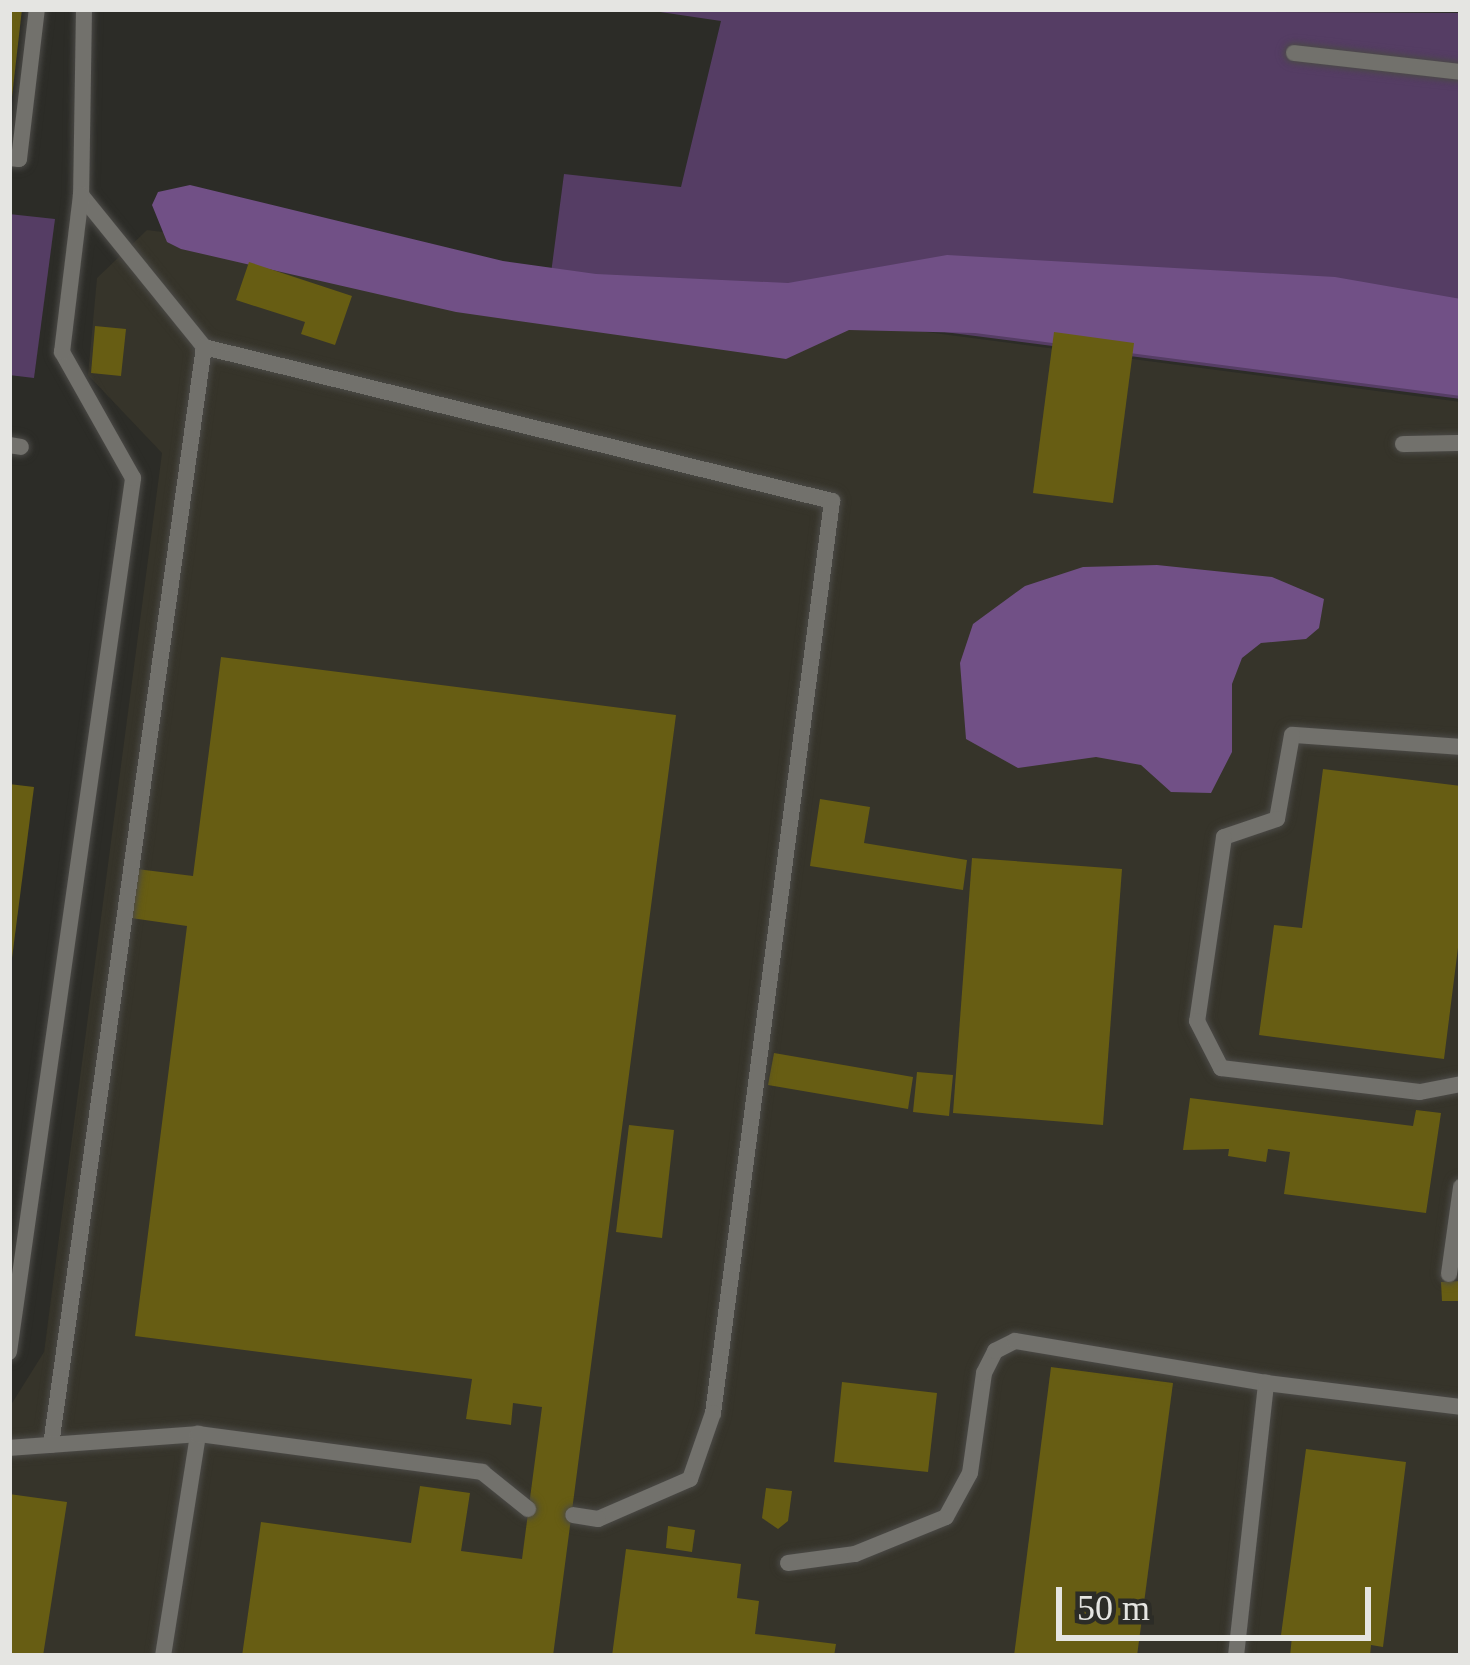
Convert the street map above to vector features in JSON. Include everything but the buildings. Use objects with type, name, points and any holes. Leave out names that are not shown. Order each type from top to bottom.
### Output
[{"type":"lane","points":[[9,158],[19,159],[37,9]]},
{"type":"lane","points":[[9,1352],[133,478],[62,352],[81,196],[84,9]]},
{"type":"lane","points":[[1294,53],[1461,72]]},
{"type":"lane","points":[[81,196],[204,347],[832,502],[713,1413],[690,1478],[598,1519],[573,1515]]},
{"type":"lane","points":[[51,1445],[204,347]]},
{"type":"lane","points":[[1403,444],[1461,443]]},
{"type":"lane","points":[[1461,747],[1292,735],[1277,819],[1224,837],[1197,1021],[1221,1068],[1420,1092],[1461,1084]]},
{"type":"lane","points":[[1449,1274],[1461,1187]]},
{"type":"lane","points":[[788,1563],[855,1554],[946,1517],[970,1473],[984,1373],[994,1351],[1015,1341],[1267,1383],[1461,1407]]},
{"type":"lane","points":[[1236,1656],[1267,1383]]},
{"type":"lane","points":[[163,1656],[197,1433]]},
{"type":"lane","points":[[9,1448],[197,1433],[482,1472],[528,1509]]},
{"type":"shaded area","points":[[640,9],[1461,13],[1461,399],[550,281],[564,174],[681,187],[721,21]]},
{"type":"shaded area","points":[[190,185],[503,261],[596,274],[788,283],[947,255],[1335,277],[1461,299],[1461,396],[975,333],[849,330],[786,359],[456,312],[181,249],[167,242],[152,205],[158,192]]},
{"type":"shaded area","points":[[9,214],[55,219],[34,378],[9,375]]},
{"type":"shaded area","points":[[147,230],[1461,402],[1459,1656],[9,1656],[9,1408],[44,1352],[162,453],[88,375],[97,278]]},
{"type":"shaded area","points":[[1157,565],[1272,577],[1324,599],[1319,628],[1306,639],[1261,643],[1242,658],[1232,684],[1232,752],[1211,793],[1171,792],[1141,765],[1096,757],[1018,768],[966,739],[960,663],[973,624],[1025,586],[1083,567]]}]
